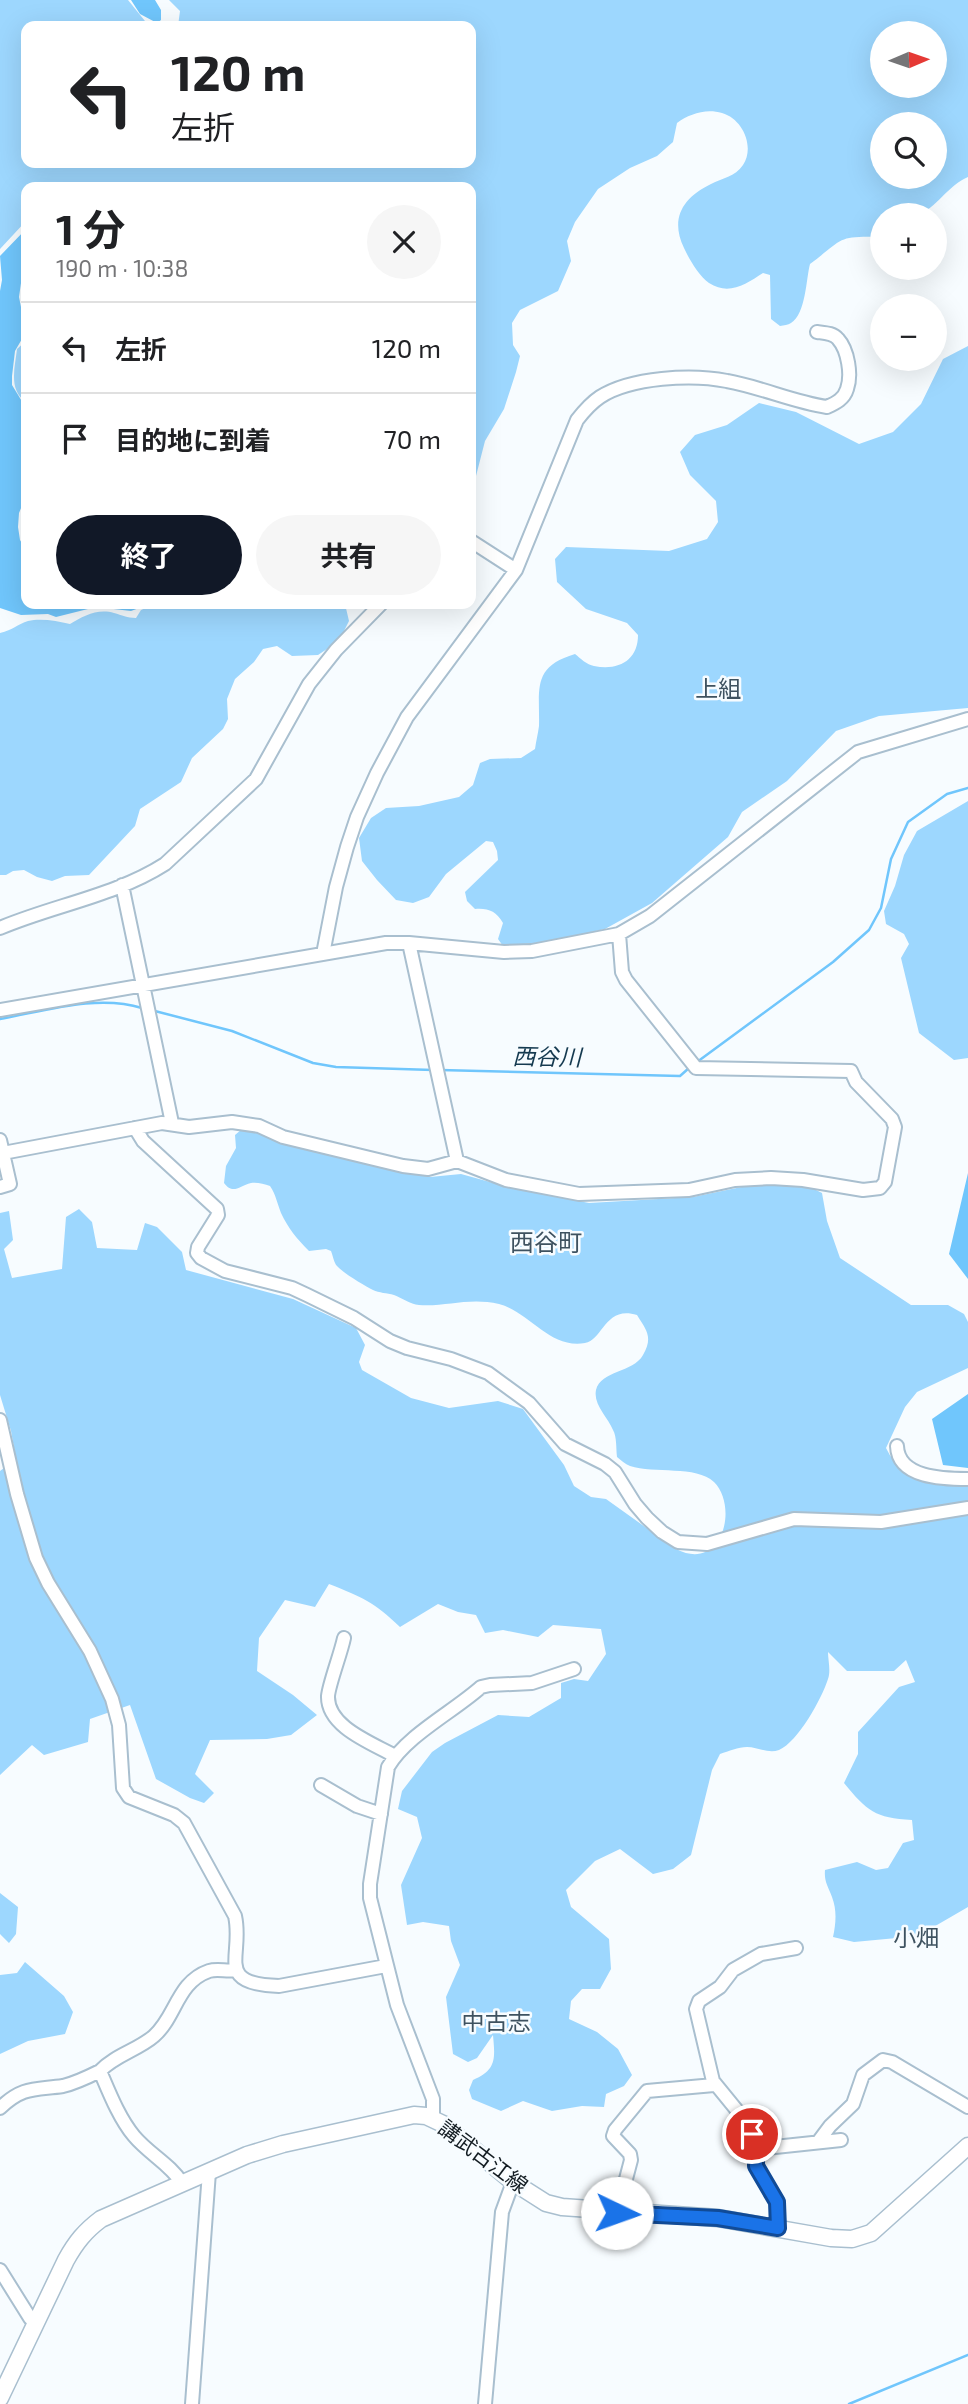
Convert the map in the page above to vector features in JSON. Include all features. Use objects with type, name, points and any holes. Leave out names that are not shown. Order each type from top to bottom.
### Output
[{"type":"main road","name":"講武古江線","points":[[0,2398],[66,2260],[77,2239],[87,2229],[102,2218],[247,2155],[296,2140],[414,2115],[443,2124],[513,2182],[546,2203],[617,2213],[718,2218],[841,2239],[871,2233],[968,2146]]},
{"type":"street","points":[[323,954],[336,887],[350,837],[377,772],[407,717],[516,570],[577,420],[594,402],[614,390],[631,384],[679,379],[712,378],[827,407],[839,402],[847,389],[847,356],[840,340],[832,334],[817,332]]},
{"type":"street","points":[[476,544],[516,570]]},
{"type":"street","points":[[0,928],[148,875],[165,864],[256,779],[309,684],[336,650],[376,609]]},
{"type":"street","points":[[0,1010],[386,943],[504,952],[533,951],[619,934],[650,916],[858,752],[968,719]]},
{"type":"street","points":[[121,885],[172,1123]]},
{"type":"street","points":[[3,1153],[162,1123],[189,1127],[232,1122],[259,1126],[293,1140],[403,1166],[428,1169],[457,1161],[506,1180],[579,1195],[689,1190],[735,1180],[771,1178],[863,1189],[880,1188],[885,1182],[895,1126],[892,1119],[856,1082],[851,1072],[693,1066],[626,980],[622,972],[619,934]]},
{"type":"street","points":[[409,943],[457,1161]]},
{"type":"street","points":[[135,1128],[143,1141],[201,1193],[206,1202],[217,1209],[218,1215],[198,1247],[197,1252],[201,1258],[225,1271],[292,1288],[407,1348],[451,1359],[488,1373],[529,1403],[565,1444],[615,1472],[647,1518],[678,1542],[707,1544],[794,1519],[881,1522],[968,1508]]},
{"type":"street","points":[[0,1140],[10,1184],[0,1187]]},
{"type":"street","points":[[0,1420],[17,1494],[36,1558],[90,1651],[113,1699],[119,1725],[123,1788],[130,1797],[174,1815],[184,1823],[235,1916],[236,1970],[248,1981],[262,1986],[279,1986],[386,1966]]},
{"type":"street","points":[[897,1446],[903,1464],[915,1472],[968,1479]]},
{"type":"street","points":[[344,1638],[328,1696],[332,1714],[341,1724],[395,1756]]},
{"type":"street","points":[[433,2119],[433,2099],[397,2005],[370,1898],[388,1767],[395,1756],[481,1687],[531,1683],[574,1669]]},
{"type":"street","points":[[321,1785],[357,1806],[381,1814]]},
{"type":"street","points":[[778,2228],[777,2202],[756,2166],[756,2149],[752,2134],[744,2119],[714,2085],[697,2005],[720,1987],[733,1969],[761,1955],[796,1948]]},
{"type":"street","points":[[0,2108],[32,2088],[77,2082],[100,2071],[109,2062],[156,2035],[189,1983],[209,1971],[236,1970]]},
{"type":"street","points":[[818,2142],[853,2104],[863,2075],[883,2060],[892,2062],[968,2107]]},
{"type":"street","points":[[100,2071],[135,2138],[175,2172],[182,2183]]},
{"type":"street","points":[[617,2213],[631,2160],[630,2154],[615,2138],[615,2130],[647,2091],[714,2085]]},
{"type":"street","points":[[756,2149],[841,2140]]},
{"type":"street","points":[[192,2404],[209,2172]]},
{"type":"street","points":[[485,2404],[502,2212],[513,2182]]},
{"type":"street","points":[[0,2270],[36,2324]]},
{"type":"shaded area","points":[[0,0],[128,0],[145,21],[21,21],[21,168],[476,168],[476,21],[179,21],[180,11],[169,0],[968,0],[968,177],[954,185],[935,203],[870,203],[870,237],[842,240],[810,264],[800,312],[791,323],[780,326],[771,319],[770,275],[763,273],[737,287],[716,287],[702,276],[691,262],[678,228],[681,210],[693,196],[728,177],[743,165],[748,150],[745,134],[736,121],[716,112],[692,115],[677,123],[673,142],[657,156],[630,168],[598,189],[575,222],[567,241],[571,261],[558,291],[520,310],[512,323],[513,345],[520,356],[504,409],[485,441],[476,476],[476,182],[21,182],[21,226],[0,249]]},
{"type":"shaded area","points":[[131,0],[155,0],[161,10],[161,20],[153,21],[140,14]]},
{"type":"shaded area","points":[[21,234],[21,341],[15,351],[12,385],[21,400],[21,508],[18,527],[21,542],[21,609],[88,609],[56,617],[48,614],[21,615],[0,608],[0,256]]},
{"type":"shaded area","points":[[21,345],[21,398],[14,378],[17,349]]},
{"type":"shaded area","points":[[968,346],[968,708],[879,716],[836,731],[787,781],[742,812],[728,837],[652,903],[605,929],[545,942],[503,946],[498,939],[503,923],[491,911],[475,909],[467,901],[465,892],[498,860],[493,842],[486,841],[446,874],[429,897],[413,903],[396,900],[362,861],[359,838],[371,818],[386,808],[419,806],[459,797],[473,785],[480,763],[490,759],[521,758],[535,749],[541,681],[551,666],[561,659],[575,654],[591,665],[611,667],[625,662],[635,651],[638,635],[627,623],[586,609],[557,582],[555,559],[566,547],[669,551],[707,539],[718,522],[716,501],[690,475],[680,452],[695,435],[727,425],[759,403],[796,412],[859,444],[893,432],[921,404],[937,371],[947,371],[947,357]]},
{"type":"shaded area","points":[[346,609],[349,621],[339,641],[318,655],[292,656],[277,646],[263,649],[254,662],[235,679],[227,699],[228,719],[223,729],[192,758],[181,782],[140,809],[135,826],[89,875],[65,876],[52,881],[24,870],[0,875],[0,633],[28,621],[44,620],[70,624],[102,611],[136,618],[141,610]]},
{"type":"shaded area","points":[[968,801],[968,1058],[954,1060],[919,1033],[901,958],[909,944],[904,934],[886,924],[884,911],[904,855],[917,831]]},
{"type":"shaded area","points":[[242,1129],[250,1129],[392,1170],[430,1177],[461,1174],[508,1187],[589,1203],[693,1197],[751,1185],[808,1186],[822,1193],[827,1221],[840,1258],[911,1305],[948,1305],[964,1314],[968,1322],[968,1368],[917,1392],[905,1407],[886,1448],[893,1460],[911,1476],[931,1483],[968,1486],[968,1907],[918,1936],[854,1942],[833,1937],[834,1902],[825,1870],[857,1862],[876,1870],[888,1868],[903,1843],[914,1840],[912,1820],[880,1815],[859,1800],[844,1783],[858,1754],[858,1732],[899,1687],[915,1682],[906,1660],[894,1671],[847,1671],[828,1652],[829,1673],[825,1687],[815,1708],[794,1738],[775,1751],[744,1747],[720,1754],[712,1770],[691,1855],[673,1869],[653,1874],[620,1849],[595,1861],[566,1890],[571,1907],[609,1939],[611,1969],[600,1989],[582,1989],[571,2001],[569,2019],[597,2032],[618,2049],[632,2075],[624,2086],[606,2094],[604,2107],[582,2106],[552,2111],[523,2101],[501,2111],[472,2099],[469,2090],[473,2080],[487,2072],[493,2062],[493,2035],[477,2058],[468,2062],[453,2054],[446,1997],[460,1965],[451,1941],[449,1926],[423,1922],[407,1925],[401,1885],[422,1838],[417,1817],[398,1809],[402,1791],[432,1752],[445,1743],[498,1715],[529,1717],[561,1698],[561,1683],[574,1679],[588,1681],[606,1654],[601,1629],[553,1625],[538,1637],[503,1630],[485,1633],[476,1615],[458,1612],[438,1604],[400,1627],[367,1601],[329,1584],[315,1607],[285,1600],[259,1638],[257,1671],[317,1715],[291,1735],[267,1739],[210,1740],[195,1774],[214,1793],[204,1803],[156,1779],[130,1705],[90,1719],[88,1742],[44,1755],[32,1745],[0,1775],[0,1471],[16,1459],[0,1395],[0,1213],[9,1211],[13,1240],[4,1249],[12,1278],[62,1269],[66,1217],[79,1209],[92,1222],[97,1248],[137,1250],[145,1223],[157,1227],[182,1252],[186,1270],[293,1299],[356,1328],[365,1345],[359,1362],[362,1370],[411,1398],[449,1408],[498,1401],[523,1409],[564,1465],[574,1486],[591,1497],[606,1499],[676,1549],[692,1554],[705,1552],[715,1545],[722,1534],[725,1506],[714,1482],[697,1473],[630,1466],[617,1457],[614,1433],[599,1406],[596,1390],[604,1379],[632,1365],[643,1355],[648,1334],[637,1315],[618,1315],[591,1341],[572,1343],[561,1341],[510,1308],[499,1304],[478,1301],[419,1305],[373,1290],[340,1269],[331,1251],[309,1251],[287,1224],[270,1186],[253,1183],[233,1189],[227,1187],[224,1183],[226,1166],[236,1148],[235,1135]]},
{"type":"shaded area","points":[[968,1173],[968,1279],[949,1254]]},
{"type":"shaded area","points":[[968,1394],[968,1468],[943,1465],[932,1419]]},
{"type":"shaded area","points":[[0,1893],[18,1907],[16,1934],[9,1943],[0,1934]]},
{"type":"shaded area","points":[[25,1962],[64,1996],[73,2012],[65,2034],[28,2041],[0,2054],[0,1975],[17,1973]]},
{"type":"waterway","name":"西谷川","points":[[697,1062],[833,962],[869,930],[881,908],[891,859],[908,822],[947,794],[968,788]]},
{"type":"waterway","name":"西谷川","points":[[0,1019],[89,1003],[125,1004],[142,1008]]},
{"type":"waterway","name":"西谷川","points":[[151,1010],[232,1031],[313,1063],[336,1067],[433,1070]]},
{"type":"waterway","name":"西谷川","points":[[440,1070],[680,1076],[689,1068]]},
{"type":"waterway","points":[[849,2404],[968,2355]]},
{"type":"district","name":"上組","points":[[718,689]]},
{"type":"district","name":"西谷町","points":[[546,1243]]},
{"type":"district","name":"小畑","points":[[916,1938]]},
{"type":"district","name":"中古志","points":[[496,2022]]},
{"type":"route","points":[[617,2213],[718,2218],[778,2228],[777,2202],[756,2166],[756,2149],[752,2134]]}]
